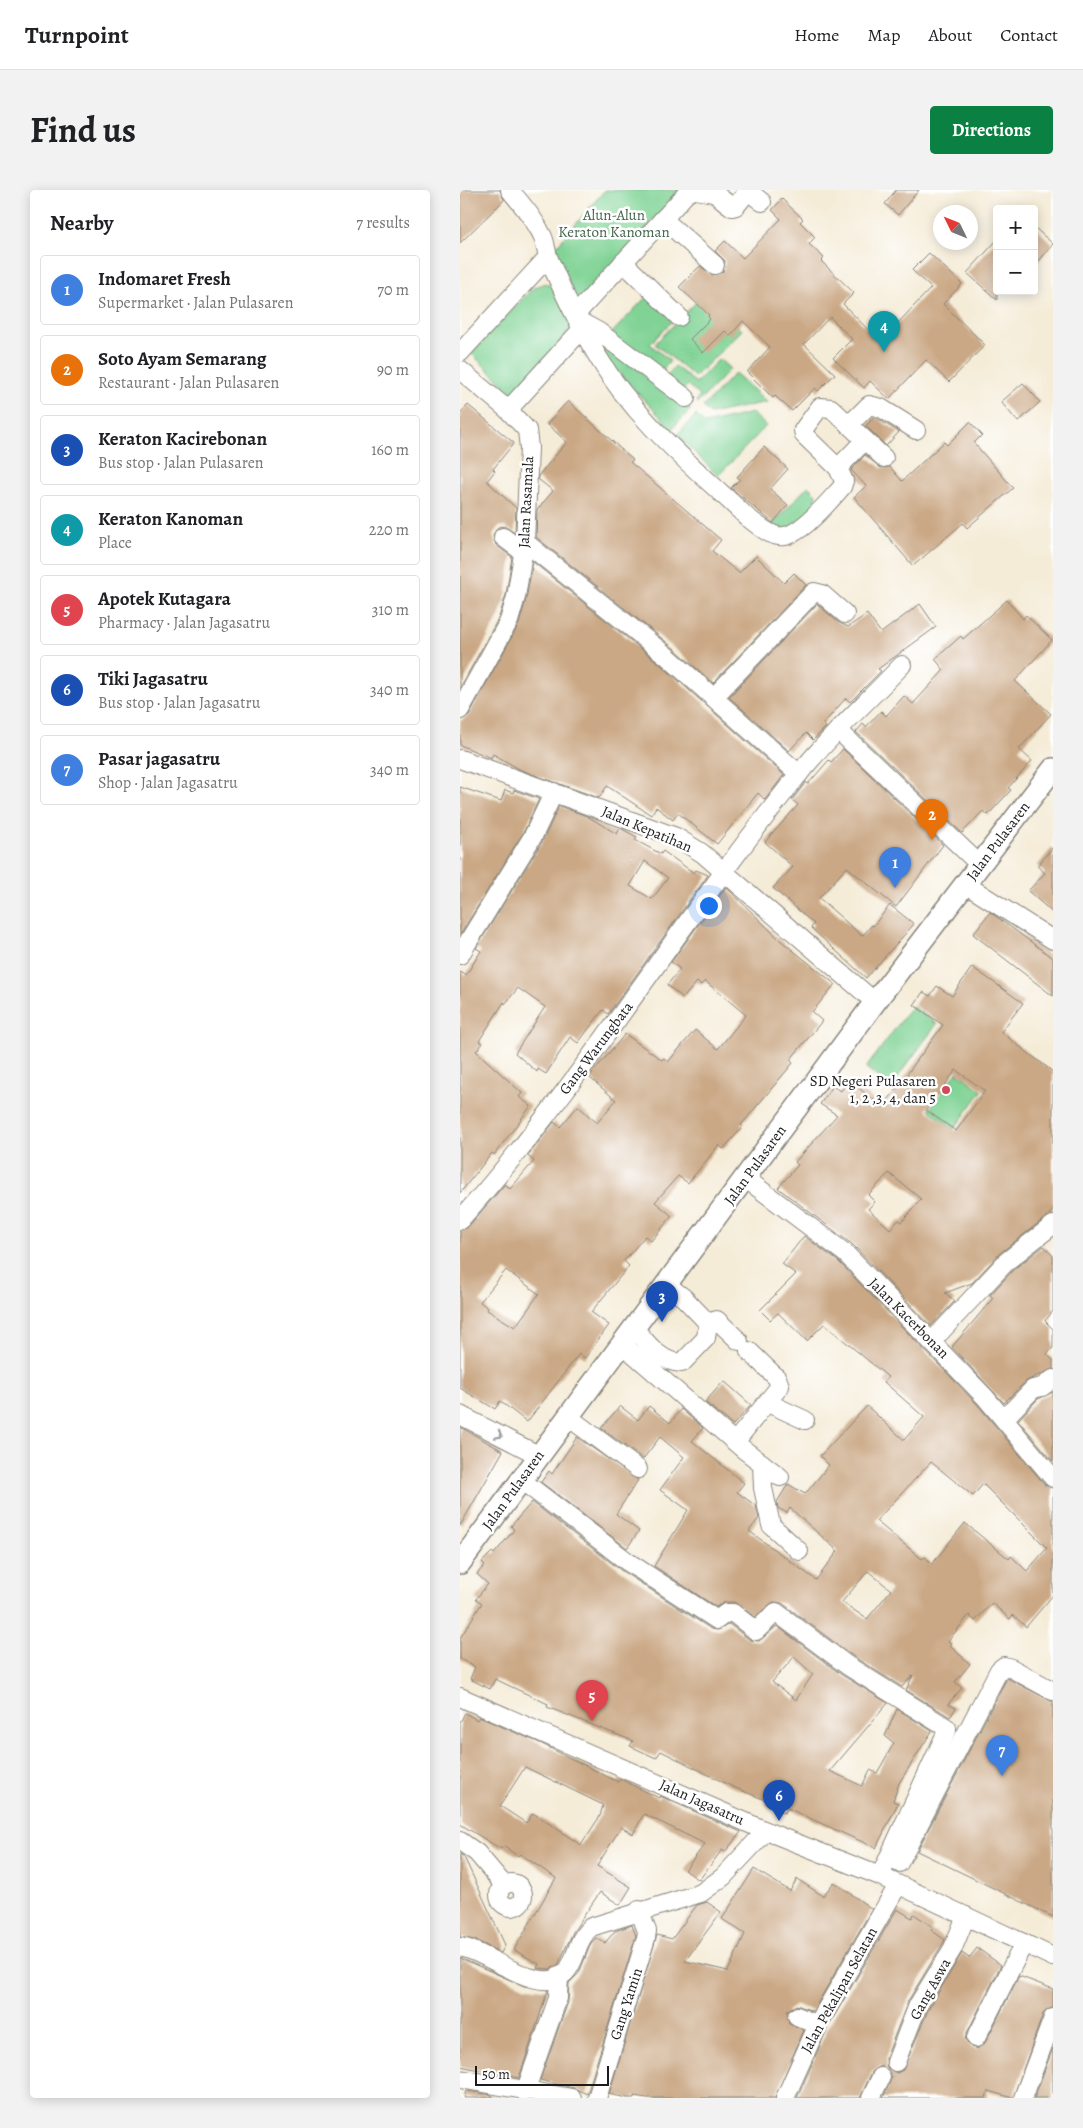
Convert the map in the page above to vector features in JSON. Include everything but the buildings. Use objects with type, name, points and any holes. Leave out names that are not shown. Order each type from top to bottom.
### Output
[{"type":"main road","name":"Jalan Pulasaren","points":[[460,1562],[876,1002],[1053,769]]},
{"type":"street","points":[[510,190],[528,212],[543,238],[548,257],[579,321],[598,358],[624,396],[655,430],[748,518],[770,533],[779,536],[797,532],[842,487],[844,481],[838,468],[803,430],[820,407],[826,407],[849,425],[884,458]]},
{"type":"street","points":[[460,370],[508,410],[623,262],[687,193],[695,190],[714,193],[732,207],[736,206],[744,192],[762,202]]},
{"type":"street","points":[[664,219],[715,266]]},
{"type":"street","points":[[460,353],[548,257]]},
{"type":"street","points":[[623,262],[679,317]]},
{"type":"street","points":[[579,321],[599,332],[686,398]]},
{"type":"street","points":[[849,425],[869,405],[881,408],[916,430]]},
{"type":"street","name":"Jalan Rasamala","points":[[460,710],[509,621],[516,597],[524,547],[529,448],[527,430],[508,410]]},
{"type":"street","points":[[838,468],[865,440]]},
{"type":"street","points":[[503,537],[524,547],[668,657],[799,774]]},
{"type":"street","points":[[714,697],[814,592],[822,594],[845,614]]},
{"type":"street","name":"Gang Warungbata","points":[[460,1220],[510,1163],[725,870],[799,774],[838,730],[902,666]]},
{"type":"street","points":[[838,730],[980,865]]},
{"type":"street","name":"Jalan Kepatihan","points":[[460,759],[676,837],[725,870],[876,1002]]},
{"type":"street","points":[[460,955],[533,836],[554,792]]},
{"type":"street","points":[[965,884],[1053,940]]},
{"type":"street","name":"Jalan Kacerbonan","points":[[745,1178],[845,1253],[932,1341],[1004,1418],[1053,1478]]},
{"type":"street","points":[[932,1341],[1007,1260],[1053,1226]]},
{"type":"street","points":[[667,1285],[684,1298],[708,1323]]},
{"type":"street","points":[[708,1323],[717,1320],[780,1382],[776,1394],[735,1442]]},
{"type":"street","points":[[628,1336],[671,1363],[682,1363],[706,1338],[708,1323]]},
{"type":"street","points":[[628,1336],[735,1442],[780,1477]]},
{"type":"street","points":[[1004,1418],[1033,1389],[1042,1387],[1053,1379]]},
{"type":"street","points":[[768,1403],[805,1420]]},
{"type":"street","points":[[460,1415],[538,1455]]},
{"type":"street","points":[[567,1416],[638,1469]]},
{"type":"street","points":[[762,1464],[763,1488],[771,1525],[799,1551]]},
{"type":"street","points":[[520,1479],[628,1562],[717,1620],[726,1613],[732,1612],[756,1631],[776,1612],[848,1666],[947,1728],[889,1881]]},
{"type":"street","points":[[889,1881],[999,1670],[1004,1666],[1011,1668],[1053,1691]]},
{"type":"street","name":"Jalan Jagasatru","points":[[460,1696],[766,1831],[889,1881],[1053,1957]]},
{"type":"street","points":[[460,1947],[472,1950],[524,1976],[547,1979],[559,1976],[569,1967],[579,1940],[591,1926],[639,1910],[690,1897],[710,1888],[739,1862],[766,1831]]},
{"type":"street","points":[[460,1841],[476,1852],[504,1885]]},
{"type":"street","name":"Jalan Pekalipan Selatan","points":[[785,2098],[818,2025],[889,1881]]},
{"type":"street","name":"Gang Yamin","points":[[597,2098],[646,1938],[647,1931],[639,1910]]},
{"type":"street","name":"Gang Aswa","points":[[896,2062],[918,2006],[953,1948],[966,1916]]},
{"type":"street","points":[[976,2038],[1024,1943]]},
{"type":"street","points":[[525,2092],[558,1998],[559,1976]]},
{"type":"street","points":[[797,2016],[818,2025]]},
{"type":"street","points":[[1023,2098],[1053,2018]]},
{"type":"street","points":[[871,2098],[881,2077]]},
{"type":"street","points":[[460,2079],[525,2092],[572,2098]]},
{"type":"green space","name":"Alun-Alun Keraton Kanoman","points":[[605,190],[681,190],[581,300],[576,299],[555,252],[556,247]]},
{"type":"green space","name":"Alun-Alun Keraton Kanoman","points":[[545,283],[553,286],[573,327],[512,393],[471,353],[533,288]]},
{"type":"green space","points":[[649,294],[674,319],[650,344],[670,361],[660,373],[610,335]]},
{"type":"green space","points":[[703,295],[742,330],[695,377],[655,344]]},
{"type":"green space","points":[[596,338],[691,409],[672,429],[609,363]]},
{"type":"green space","points":[[719,359],[730,369],[698,403],[696,401],[700,396],[688,385],[683,390],[666,378],[675,366],[696,383]]},
{"type":"green space","points":[[735,373],[767,402],[710,414],[703,407]]},
{"type":"green space","points":[[752,413],[766,426],[718,476],[677,435],[696,415],[705,424]]},
{"type":"green space","points":[[808,486],[817,495],[813,508],[788,532],[772,525]]},
{"type":"green space","points":[[912,1006],[937,1024],[891,1086],[866,1068]]},
{"type":"green space","points":[[957,1072],[982,1091],[954,1129],[929,1110]]},
{"type":"place","name":"Keraton Kanoman","points":[[884,352]]},
{"type":"place","name":"Soto Ayam Semarang","points":[[932,840]]},
{"type":"place","name":"Indomaret Fresh","points":[[895,888]]},
{"type":"place","name":"SD Negeri Pulasaren 1, 2 ,3, 4, dan 5","points":[[946,1090]]},
{"type":"place","name":"Keraton Kacirebonan","points":[[662,1322]]},
{"type":"place","name":"Apotek Kutagara","points":[[592,1721]]},
{"type":"place","name":"Pasar jagasatru","points":[[1002,1776]]},
{"type":"place","name":"Tiki Jagasatru","points":[[779,1821]]}]
